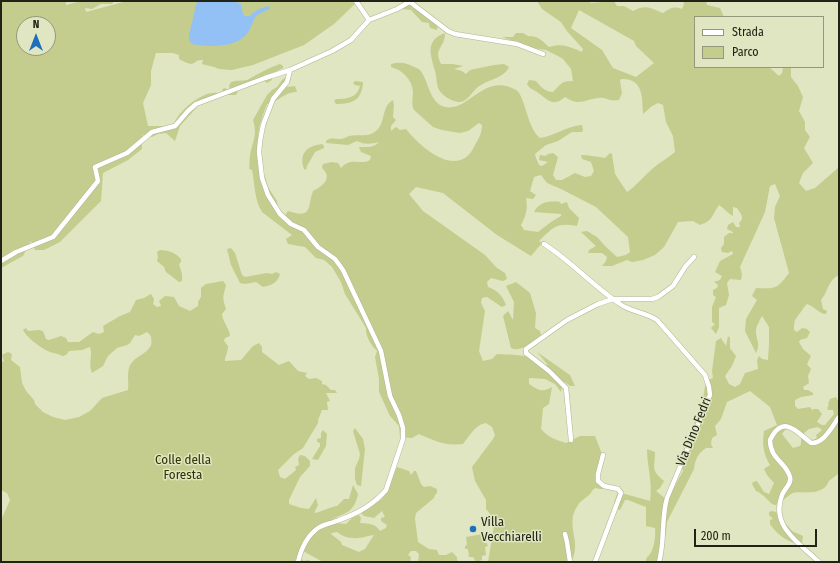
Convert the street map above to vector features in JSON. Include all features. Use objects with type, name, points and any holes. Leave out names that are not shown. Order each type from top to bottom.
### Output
[{"type":"street","points":[[356,1],[369,20]]},
{"type":"street","points":[[1,261],[16,252],[53,237],[98,181],[95,167],[127,153],[152,132],[175,126],[188,110],[196,104],[290,70],[332,51],[351,40],[369,20],[397,10],[411,2],[448,31],[455,34],[517,44],[543,54]]},
{"type":"street","points":[[290,70],[287,82],[273,99],[262,125],[260,141],[262,178],[268,195],[280,214],[291,224],[304,230],[318,247],[335,259],[343,270],[381,351],[390,396],[400,415],[403,428],[403,440],[386,490],[382,495],[361,510],[345,518],[320,527],[306,542],[300,552],[298,562]]},
{"type":"street","name":"Via Dino Fedri","points":[[544,244],[553,249],[621,305],[657,320],[705,375],[710,387],[710,395],[667,498],[664,511],[663,537],[659,562]]},
{"type":"street","points":[[571,440],[566,388],[549,371],[526,353],[526,349],[567,320],[586,309],[613,299],[652,300],[673,286],[685,267],[694,257]]},
{"type":"street","points":[[819,562],[786,530],[780,521],[778,508],[780,500],[791,479],[789,472],[772,451],[770,440],[777,429],[785,426],[792,427],[811,443],[816,443],[826,436],[839,416]]},
{"type":"street","points":[[595,562],[621,493],[618,489],[604,486],[598,481],[598,474],[604,455]]},
{"type":"street","points":[[565,534],[570,562]]},
{"type":"green space","points":[[1,1],[66,1],[66,5],[81,1],[114,1],[112,4],[101,4],[92,9],[85,8],[86,12],[127,1],[353,1],[355,4],[334,24],[304,45],[253,65],[232,70],[219,69],[202,64],[203,60],[189,64],[179,59],[179,55],[173,53],[156,53],[151,71],[151,85],[143,103],[148,126],[167,126],[174,124],[180,113],[192,102],[212,93],[218,93],[218,98],[198,106],[180,126],[175,141],[166,133],[158,134],[152,137],[143,135],[142,149],[128,160],[103,173],[101,201],[60,242],[44,250],[35,250],[31,241],[23,256],[1,268]]},
{"type":"green space","points":[[537,1],[588,1],[591,3],[614,1],[617,6],[624,6],[633,11],[645,7],[663,13],[672,8],[682,9],[684,4],[683,1],[706,1],[707,5],[720,8],[724,16],[694,16],[694,68],[770,68],[779,76],[782,73],[783,68],[791,68],[791,77],[798,86],[803,97],[799,111],[805,122],[805,130],[810,137],[804,148],[813,163],[803,173],[799,183],[806,191],[815,188],[839,167],[839,275],[830,283],[821,300],[823,309],[827,311],[826,314],[821,313],[807,304],[795,320],[794,330],[797,332],[802,328],[807,329],[810,332],[807,338],[800,340],[799,342],[803,349],[811,356],[807,364],[811,369],[808,376],[809,383],[803,387],[804,390],[808,390],[813,393],[813,395],[801,397],[795,400],[795,406],[798,409],[810,407],[812,410],[818,409],[822,414],[817,422],[825,425],[834,414],[833,410],[828,410],[828,404],[830,399],[836,397],[839,402],[839,473],[820,490],[793,493],[779,503],[773,505],[762,494],[756,491],[752,484],[753,482],[757,481],[764,492],[769,494],[774,483],[764,469],[770,465],[764,448],[764,431],[777,425],[770,407],[750,391],[727,402],[721,419],[715,426],[717,435],[712,438],[711,444],[713,448],[706,448],[697,457],[694,469],[667,522],[659,562],[646,562],[646,558],[653,549],[655,528],[646,526],[646,507],[625,500],[620,510],[614,508],[614,503],[617,494],[625,494],[650,501],[651,488],[647,449],[655,452],[654,468],[657,474],[664,481],[660,488],[656,491],[667,500],[683,471],[680,460],[691,430],[701,410],[706,381],[713,378],[712,371],[716,341],[721,338],[726,346],[728,336],[730,338],[730,348],[736,356],[732,366],[725,376],[729,384],[735,387],[740,384],[745,373],[758,369],[757,360],[759,356],[762,359],[768,360],[769,327],[762,316],[756,329],[758,344],[756,353],[745,331],[746,319],[757,300],[752,296],[756,288],[776,287],[789,273],[774,218],[775,207],[780,196],[775,184],[770,186],[765,212],[740,267],[742,274],[741,280],[730,279],[727,283],[729,295],[726,305],[719,308],[719,327],[716,334],[711,328],[715,324],[712,322],[712,307],[716,297],[713,295],[713,290],[717,288],[718,285],[714,282],[720,280],[722,276],[715,272],[720,261],[733,254],[732,251],[728,253],[722,252],[721,248],[724,244],[724,237],[729,233],[733,233],[727,229],[728,225],[733,222],[736,227],[740,227],[739,223],[742,218],[737,208],[733,207],[733,216],[719,205],[712,217],[700,225],[693,221],[678,222],[664,247],[655,255],[643,260],[632,262],[627,260],[612,266],[602,266],[607,257],[602,253],[588,253],[589,250],[596,246],[581,232],[587,231],[597,237],[617,257],[626,255],[630,252],[628,237],[596,207],[547,183],[541,175],[534,177],[530,191],[536,195],[533,199],[526,198],[526,212],[521,225],[524,230],[538,232],[561,216],[561,214],[534,212],[536,208],[546,202],[560,202],[561,204],[567,202],[569,208],[579,218],[577,226],[560,225],[548,232],[539,241],[542,243],[531,256],[497,235],[443,193],[416,187],[409,194],[423,211],[485,255],[497,268],[505,273],[507,279],[503,281],[491,278],[487,282],[488,287],[499,294],[506,305],[502,307],[487,297],[482,298],[481,303],[485,311],[479,351],[483,361],[492,359],[497,354],[520,355],[548,365],[537,352],[570,375],[575,386],[570,386],[565,382],[560,382],[562,387],[561,392],[555,384],[545,379],[529,378],[529,384],[538,389],[545,390],[552,387],[549,404],[543,408],[541,429],[552,438],[566,443],[580,436],[595,436],[602,454],[596,477],[605,489],[594,489],[579,503],[574,512],[573,526],[575,553],[572,560],[565,533],[563,532],[569,562],[488,562],[495,520],[486,509],[486,500],[475,481],[472,467],[495,435],[492,427],[486,423],[482,424],[473,431],[463,444],[445,444],[419,434],[412,438],[400,437],[399,426],[390,416],[379,392],[379,379],[375,357],[377,351],[366,334],[366,328],[345,294],[341,282],[332,267],[324,260],[316,258],[305,247],[288,244],[286,239],[292,235],[262,212],[259,207],[252,170],[249,169],[255,135],[253,120],[267,95],[286,77],[291,79],[286,85],[287,87],[295,86],[297,92],[289,93],[267,104],[258,135],[259,147],[262,152],[258,157],[260,174],[265,177],[268,187],[277,201],[278,208],[285,215],[288,211],[302,214],[308,210],[313,191],[320,187],[327,178],[327,175],[322,168],[323,164],[332,162],[338,163],[341,168],[348,163],[367,162],[370,160],[371,156],[361,152],[359,147],[373,146],[379,142],[368,144],[357,141],[348,145],[326,143],[326,141],[331,139],[341,139],[352,135],[367,135],[373,133],[380,126],[386,107],[393,100],[393,117],[396,120],[391,126],[391,131],[396,127],[400,130],[406,129],[421,145],[440,158],[450,161],[460,160],[468,155],[479,138],[482,125],[479,123],[468,131],[460,133],[433,127],[413,108],[413,92],[411,83],[403,73],[391,67],[391,64],[402,63],[420,70],[432,96],[440,105],[445,107],[454,107],[462,104],[486,89],[494,86],[504,86],[516,90],[519,93],[532,127],[540,138],[571,127],[582,125],[582,132],[572,132],[558,141],[546,145],[535,154],[539,165],[542,166],[548,162],[539,160],[540,155],[546,156],[553,153],[558,157],[553,175],[556,180],[562,180],[575,173],[585,177],[591,176],[594,171],[591,162],[582,159],[581,155],[605,158],[610,153],[612,154],[615,174],[627,192],[653,168],[675,152],[673,136],[666,122],[663,105],[658,103],[643,114],[642,96],[638,85],[629,80],[621,79],[620,81],[622,93],[619,100],[601,98],[575,102],[565,97],[557,102],[554,102],[547,100],[530,87],[527,84],[529,80],[536,81],[545,90],[553,92],[564,82],[573,81],[571,69],[563,59],[546,50],[532,48],[502,37],[513,37],[516,33],[523,33],[542,40],[549,47],[570,47],[582,52],[583,49],[561,22],[542,9]],"holes":[[[579,10],[634,41],[636,46],[654,63],[636,77],[613,68],[602,50],[571,28]],[[818,427],[822,430],[816,435],[817,438],[814,440],[801,438],[800,446],[793,448],[782,434],[786,429],[803,434],[809,429]]]},
{"type":"green space","points":[[402,3],[409,3],[438,24],[437,30],[430,28],[429,23],[422,22],[411,10],[402,9]]},
{"type":"green space","points":[[445,33],[438,54],[441,64],[463,66],[454,69],[462,71],[466,74],[470,70],[504,64],[509,67],[507,71],[478,87],[463,101],[457,102],[448,98],[438,88],[431,54],[434,40],[438,36]]},
{"type":"green space","points":[[280,64],[283,68],[271,74],[272,80],[267,83],[262,79],[254,81],[257,84],[248,87],[243,84],[236,95],[223,95],[222,90],[224,88],[230,90],[229,86],[231,82],[247,80]]},
{"type":"green space","points":[[355,81],[363,82],[361,93],[356,100],[336,104],[334,101],[336,99],[348,98],[357,93],[360,86],[353,83]]},
{"type":"green space","points":[[322,144],[324,148],[315,152],[306,170],[304,169],[302,159],[305,152],[316,145]]},
{"type":"green space","points":[[231,248],[235,253],[242,275],[245,277],[267,273],[272,274],[276,272],[280,274],[278,280],[263,287],[256,282],[245,284],[240,283],[231,265],[227,249]]},
{"type":"green space","points":[[160,250],[172,252],[181,259],[179,264],[182,274],[182,281],[179,282],[166,272],[164,267],[157,261],[157,252]]},
{"type":"green space","name":"Colle della Foresta","points":[[223,281],[226,285],[223,297],[226,309],[222,314],[230,336],[225,338],[224,341],[228,346],[225,361],[241,360],[253,346],[259,343],[262,347],[262,352],[279,365],[289,361],[298,371],[307,373],[305,376],[309,379],[316,378],[322,381],[322,384],[326,385],[331,390],[335,390],[337,393],[326,393],[330,401],[327,402],[328,410],[322,410],[318,423],[303,448],[294,454],[278,470],[280,477],[285,479],[296,470],[295,467],[299,465],[298,459],[300,455],[305,456],[310,461],[310,466],[300,477],[289,500],[289,504],[309,509],[316,498],[318,505],[314,513],[320,512],[337,506],[344,499],[349,499],[353,485],[358,494],[354,505],[349,511],[331,520],[333,523],[346,524],[353,517],[359,515],[361,518],[360,523],[374,525],[380,531],[386,528],[387,525],[381,521],[381,518],[385,517],[382,511],[374,518],[364,516],[361,513],[382,499],[397,467],[409,471],[411,475],[414,471],[416,471],[421,484],[424,487],[430,486],[437,489],[437,493],[434,498],[416,513],[415,519],[418,542],[429,549],[437,550],[439,555],[446,555],[452,552],[457,557],[459,562],[418,562],[419,554],[416,551],[411,551],[408,555],[411,557],[410,562],[323,562],[303,551],[299,558],[304,561],[308,560],[312,562],[1,562],[2,518],[10,500],[7,493],[1,490],[1,363],[4,361],[2,355],[8,352],[12,354],[11,360],[20,367],[22,383],[26,391],[43,412],[53,417],[65,420],[79,417],[90,411],[102,398],[128,390],[129,368],[134,361],[149,348],[151,344],[151,336],[147,332],[139,336],[135,335],[130,343],[117,348],[108,356],[103,366],[92,373],[90,366],[90,347],[82,350],[69,351],[66,355],[62,356],[39,346],[27,336],[23,330],[26,328],[28,331],[43,331],[46,339],[49,340],[61,336],[66,338],[68,342],[79,342],[93,332],[99,334],[104,332],[103,326],[130,312],[136,300],[151,294],[154,299],[153,304],[157,307],[161,306],[159,301],[165,296],[174,297],[179,306],[190,311],[198,306],[198,302],[201,297],[201,288],[206,284]],"holes":[[[337,532],[353,538],[374,535],[365,549],[359,552],[342,545],[341,542],[331,534]]]},
{"type":"green space","points":[[516,282],[530,293],[536,313],[535,328],[540,331],[541,335],[527,346],[519,349],[511,348],[503,316],[508,311],[513,320],[514,302],[506,286]]},
{"type":"green space","points":[[355,428],[363,439],[365,449],[361,486],[357,485],[355,479],[355,468],[360,454],[353,431]]},
{"type":"green space","points":[[323,430],[327,434],[326,446],[318,460],[312,459],[320,446],[317,439],[321,438],[321,433]]},
{"type":"green space","points":[[769,512],[776,512],[792,531],[803,536],[802,543],[788,541],[776,531],[770,524],[770,520],[773,519],[769,515]]},
{"type":"green space","points":[[483,534],[484,543],[487,543],[488,546],[485,547],[486,555],[482,556],[482,560],[476,562],[473,557],[469,557],[468,549],[465,549],[465,546],[467,545],[466,537]]},
{"type":"water","points":[[197,1],[234,1],[241,4],[243,14],[245,16],[250,16],[254,12],[268,6],[270,9],[259,14],[246,35],[235,42],[220,46],[198,45],[192,44],[189,40]]},
{"type":"place","name":"Villa Vecchiarelli","points":[[473,529]]}]
